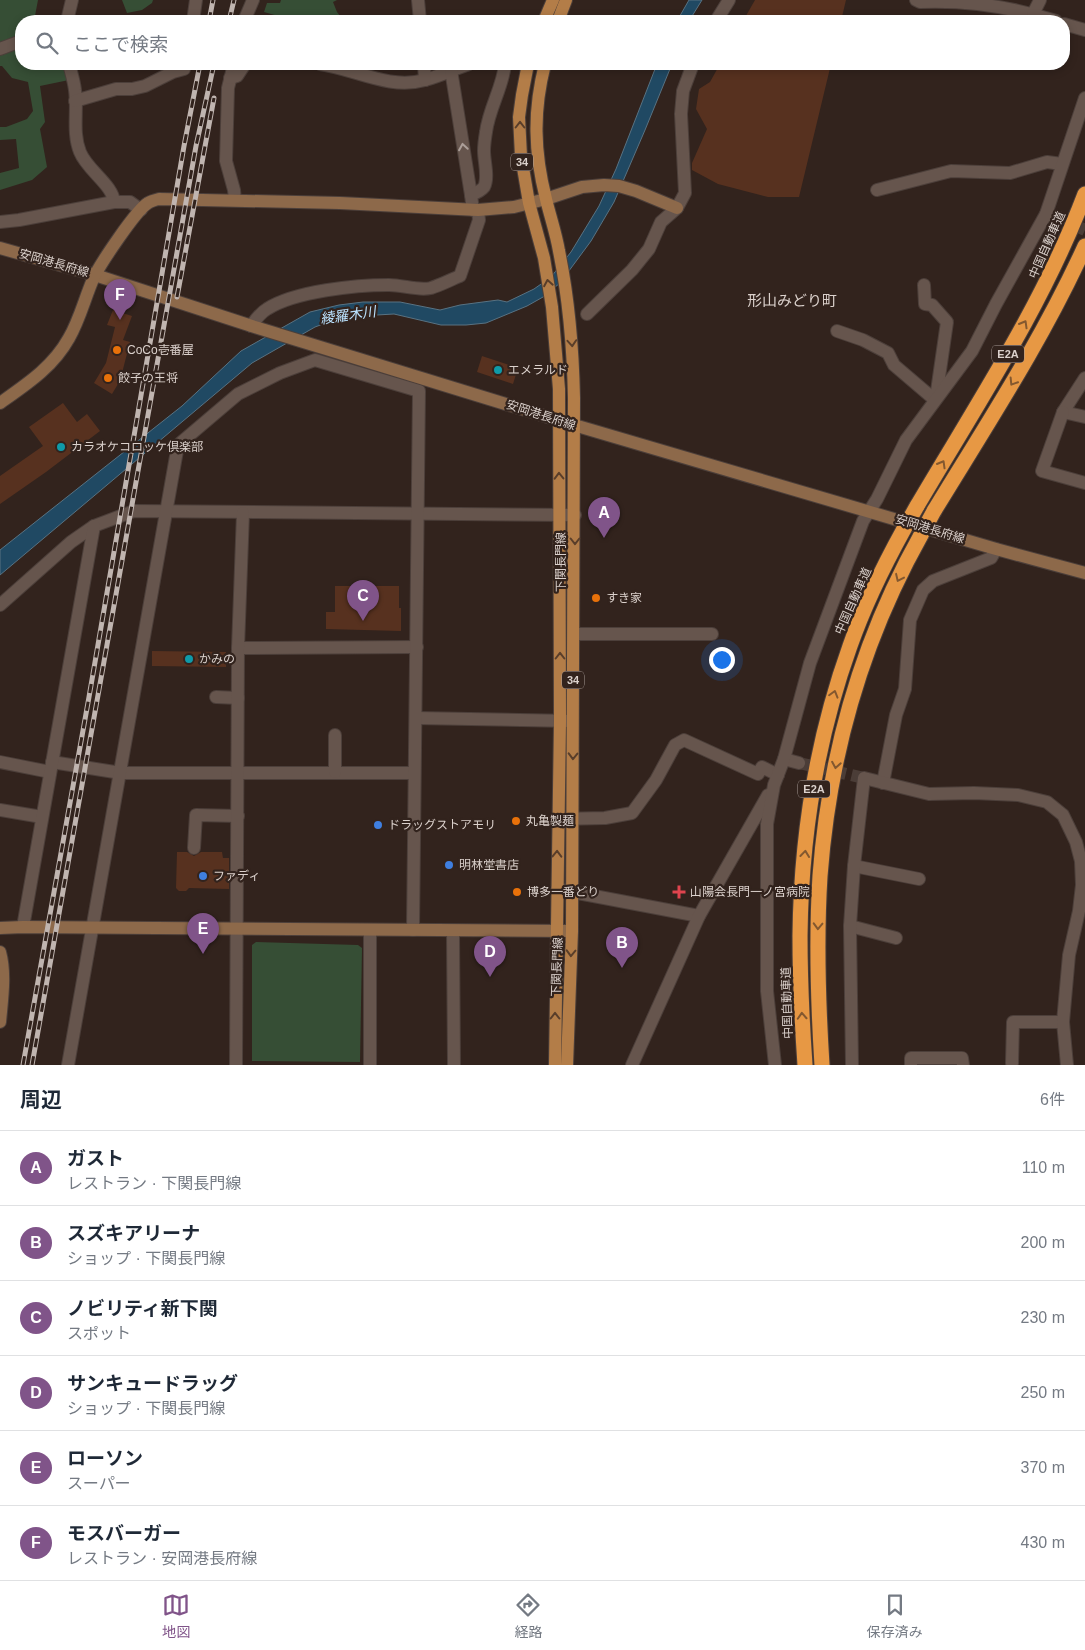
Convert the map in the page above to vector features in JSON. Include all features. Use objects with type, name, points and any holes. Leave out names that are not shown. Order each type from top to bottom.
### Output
[{"type":"highway","name":"中国自動車道","points":[[805,1065],[800,952],[803,874],[810,811],[822,744],[850,645],[869,598],[904,529],[1028,318],[1067,239],[1085,194]]},
{"type":"highway","name":"E2A","points":[[822,1065],[818,995],[820,876],[827,812],[839,746],[852,697],[867,651],[909,556],[1042,332],[1066,289],[1085,246]]},
{"type":"main road","points":[[547,15],[553,0]]},
{"type":"main road","points":[[560,15],[566,0]]},
{"type":"main road","name":"下関長門線","points":[[527,70],[522,95],[520,139],[522,163],[544,258],[552,307],[559,390],[560,721],[555,1065]]},
{"type":"main road","name":"下関長門線","points":[[544,70],[540,84],[535,134],[537,156],[559,249],[567,295],[573,350],[575,515],[572,931],[567,1065]]},
{"type":"street","points":[[68,15],[72,0]]},
{"type":"street","points":[[193,15],[196,0]]},
{"type":"street","points":[[247,15],[253,0]]},
{"type":"street","points":[[418,0],[419,15]]},
{"type":"street","points":[[720,15],[729,0]]},
{"type":"street","points":[[916,0],[920,2],[983,3],[1036,15]]},
{"type":"street","points":[[1033,14],[1040,0]]},
{"type":"street","points":[[1070,26],[1085,30]]},
{"type":"street","points":[[0,49],[15,43]]},
{"type":"street","points":[[70,70],[75,90],[74,121],[76,141],[80,153],[89,168],[114,197],[114,202]]},
{"type":"street","points":[[75,101],[116,89],[132,89],[145,86],[180,70]]},
{"type":"street","points":[[232,70],[228,88],[226,161],[235,200]]},
{"type":"street","points":[[230,78],[237,76],[241,70]]},
{"type":"street","points":[[255,327],[259,315],[267,308],[287,300],[318,292],[345,287],[375,285],[431,288],[460,276],[480,220],[471,195],[450,70],[425,80],[402,82],[384,81],[347,70]]},
{"type":"street","points":[[424,70],[425,80]]},
{"type":"street","points":[[471,195],[479,192],[484,186],[486,179],[484,152],[486,132],[492,106],[504,70]]},
{"type":"street","points":[[587,314],[632,270],[649,249],[661,222],[677,208],[685,193],[681,114],[684,91],[691,70]]},
{"type":"street","points":[[775,1065],[766,991],[766,824],[776,780],[784,759],[810,663],[863,521],[906,440],[972,351],[1046,214],[1085,98]]},
{"type":"street","points":[[877,190],[951,171],[1010,173],[1047,162],[1062,164]]},
{"type":"street","points":[[0,403],[36,378],[56,358],[69,338],[79,317],[95,275],[140,210],[149,202],[159,199],[340,203],[476,210],[530,203],[592,185],[619,186],[677,208]]},
{"type":"street","points":[[0,222],[114,202],[130,202],[140,210]]},
{"type":"street","points":[[1046,214],[1059,218]]},
{"type":"street","name":"安岡港長府線","points":[[0,248],[95,275],[574,426],[996,549],[1085,573]]},
{"type":"street","points":[[924,285],[925,304],[932,305],[947,322],[935,400]]},
{"type":"street","points":[[836,331],[863,340],[888,352],[894,365],[935,400]]},
{"type":"street","points":[[68,1065],[178,445],[238,394],[280,373],[315,360],[419,391],[414,930]]},
{"type":"street","points":[[1085,378],[1063,412],[1042,471],[1085,483]]},
{"type":"street","points":[[1063,412],[1085,417]]},
{"type":"street","points":[[0,605],[71,542],[94,526],[134,511],[575,515]]},
{"type":"street","points":[[236,1065],[238,648],[243,513]]},
{"type":"street","points":[[23,927],[94,526]]},
{"type":"street","points":[[883,783],[896,715],[905,689],[910,620],[923,590],[933,581],[991,558],[996,549]]},
{"type":"street","points":[[574,634],[712,634]]},
{"type":"street","points":[[238,648],[416,647]]},
{"type":"street","points":[[216,697],[238,698]]},
{"type":"street","points":[[416,718],[573,722]]},
{"type":"street","points":[[335,735],[335,772]]},
{"type":"street","points":[[558,819],[605,818],[632,813],[656,780],[675,745],[684,740],[758,774],[762,767],[776,780]]},
{"type":"street","points":[[784,759],[800,763]]},
{"type":"street","points":[[0,762],[120,772],[414,772]]},
{"type":"street","points":[[852,1065],[850,926],[854,866],[864,778],[929,794],[974,793],[1018,795],[1046,802],[1063,815],[1076,842],[1082,885],[1082,911],[1070,955],[1063,1022],[1067,1065]]},
{"type":"street","points":[[632,1065],[699,916],[776,780]]},
{"type":"street","points":[[0,810],[42,817]]},
{"type":"street","points":[[194,848],[196,815],[238,816]]},
{"type":"street","points":[[854,866],[920,879]]},
{"type":"street","points":[[557,888],[699,916]]},
{"type":"street","points":[[850,926],[896,938]]},
{"type":"street","points":[[0,928],[414,930],[454,932],[572,931]]},
{"type":"street","points":[[370,931],[370,1065]]},
{"type":"street","points":[[454,932],[454,1065]]},
{"type":"street","points":[[0,952],[2,960],[0,1022]]},
{"type":"street","points":[[1012,1063],[1013,1022],[1063,1022]]},
{"type":"street","points":[[911,1065],[911,1058],[962,1058],[962,1065]]},
{"type":"green space","points":[[0,0],[38,0],[35,15],[15,15],[15,70],[66,70],[69,80],[40,86],[45,122],[40,129],[47,167],[32,180],[0,190],[0,173],[19,168],[16,139],[0,140],[0,127],[6,127],[27,119],[33,111],[28,82],[12,78],[0,66]]},
{"type":"green space","points":[[122,0],[153,0],[152,3],[142,10],[127,13]]},
{"type":"green space","points":[[281,0],[337,0],[333,2],[339,15],[277,15],[264,12],[267,3],[280,3]]},
{"type":"green space","points":[[256,942],[358,945],[362,948],[360,1062],[252,1061],[252,945]]},
{"type":"water","points":[[689,0],[702,0],[693,15],[680,15]]},
{"type":"water","name":"綾羅木川","points":[[655,70],[670,70],[614,202],[591,241],[560,283],[543,297],[527,306],[486,323],[441,325],[394,314],[342,317],[315,327],[252,363],[0,575],[0,550],[182,406],[241,351],[310,312],[339,305],[363,302],[400,302],[440,310],[460,305],[498,300],[507,302],[534,289],[551,277],[571,252],[599,206],[616,169]]},
{"type":"building","points":[[755,0],[846,0],[842,15],[746,15]]},
{"type":"building","points":[[717,70],[830,70],[799,197],[768,197],[718,184],[692,170],[692,163],[707,129],[696,109],[699,89],[710,82]]},
{"type":"building","points":[[113,310],[132,316],[123,340],[130,342],[122,373],[124,374],[112,394],[94,383],[106,363],[115,327],[107,325]]},
{"type":"building","name":"エメラルド","points":[[482,356],[518,368],[513,384],[477,372]]},
{"type":"building","points":[[63,403],[77,422],[87,414],[100,431],[0,504],[0,476],[43,446],[29,427]]},
{"type":"building","points":[[335,586],[399,586],[401,631],[326,629],[326,612],[335,612]]},
{"type":"building","name":"かみの","points":[[152,651],[226,652],[226,667],[152,666]]},
{"type":"building","name":"ファディ","points":[[177,852],[187,852],[194,856],[201,852],[222,852],[223,858],[229,858],[229,889],[189,888],[186,891],[179,891],[176,888]]},
{"type":"tunnel","points":[[1064,220],[1085,230]]},
{"type":"tunnel","points":[[799,763],[864,778]]},
{"type":"railway","points":[[210,15],[213,0]]},
{"type":"railway","points":[[230,15],[234,0]]},
{"type":"railway","points":[[23,1065],[199,70]]},
{"type":"railway","points":[[32,1065],[196,146],[213,70]]},
{"type":"railway","points":[[177,297],[214,98]]},
{"type":"place","name":"モスバーガー","points":[[120,320]]},
{"type":"place","name":"CoCo壱番屋","points":[[117,350]]},
{"type":"place","name":"エメラルド","points":[[498,370]]},
{"type":"place","name":"餃子の王将","points":[[108,378]]},
{"type":"place","name":"カラオケコロッケ倶楽部","points":[[61,447]]},
{"type":"place","name":"ガスト","points":[[604,538]]},
{"type":"place","name":"すき家","points":[[596,598]]},
{"type":"place","name":"ノビリティ新下関","points":[[363,621]]},
{"type":"place","name":"かみの","points":[[189,659]]},
{"type":"place","name":"丸亀製麺","points":[[516,821]]},
{"type":"place","name":"ドラッグストアモリ","points":[[378,825]]},
{"type":"place","name":"明林堂書店","points":[[449,865]]},
{"type":"place","name":"ファディ","points":[[203,876]]},
{"type":"place","name":"博多一番どり","points":[[517,892]]},
{"type":"place","name":"山陽会長門一ノ宮病院","points":[[679,892]]},
{"type":"place","name":"ローソン","points":[[203,954]]},
{"type":"place","name":"スズキアリーナ","points":[[622,968]]},
{"type":"place","name":"サンキュードラッグ","points":[[490,977]]},
{"type":"district","name":"形山みどり町","points":[[792,300]]}]
